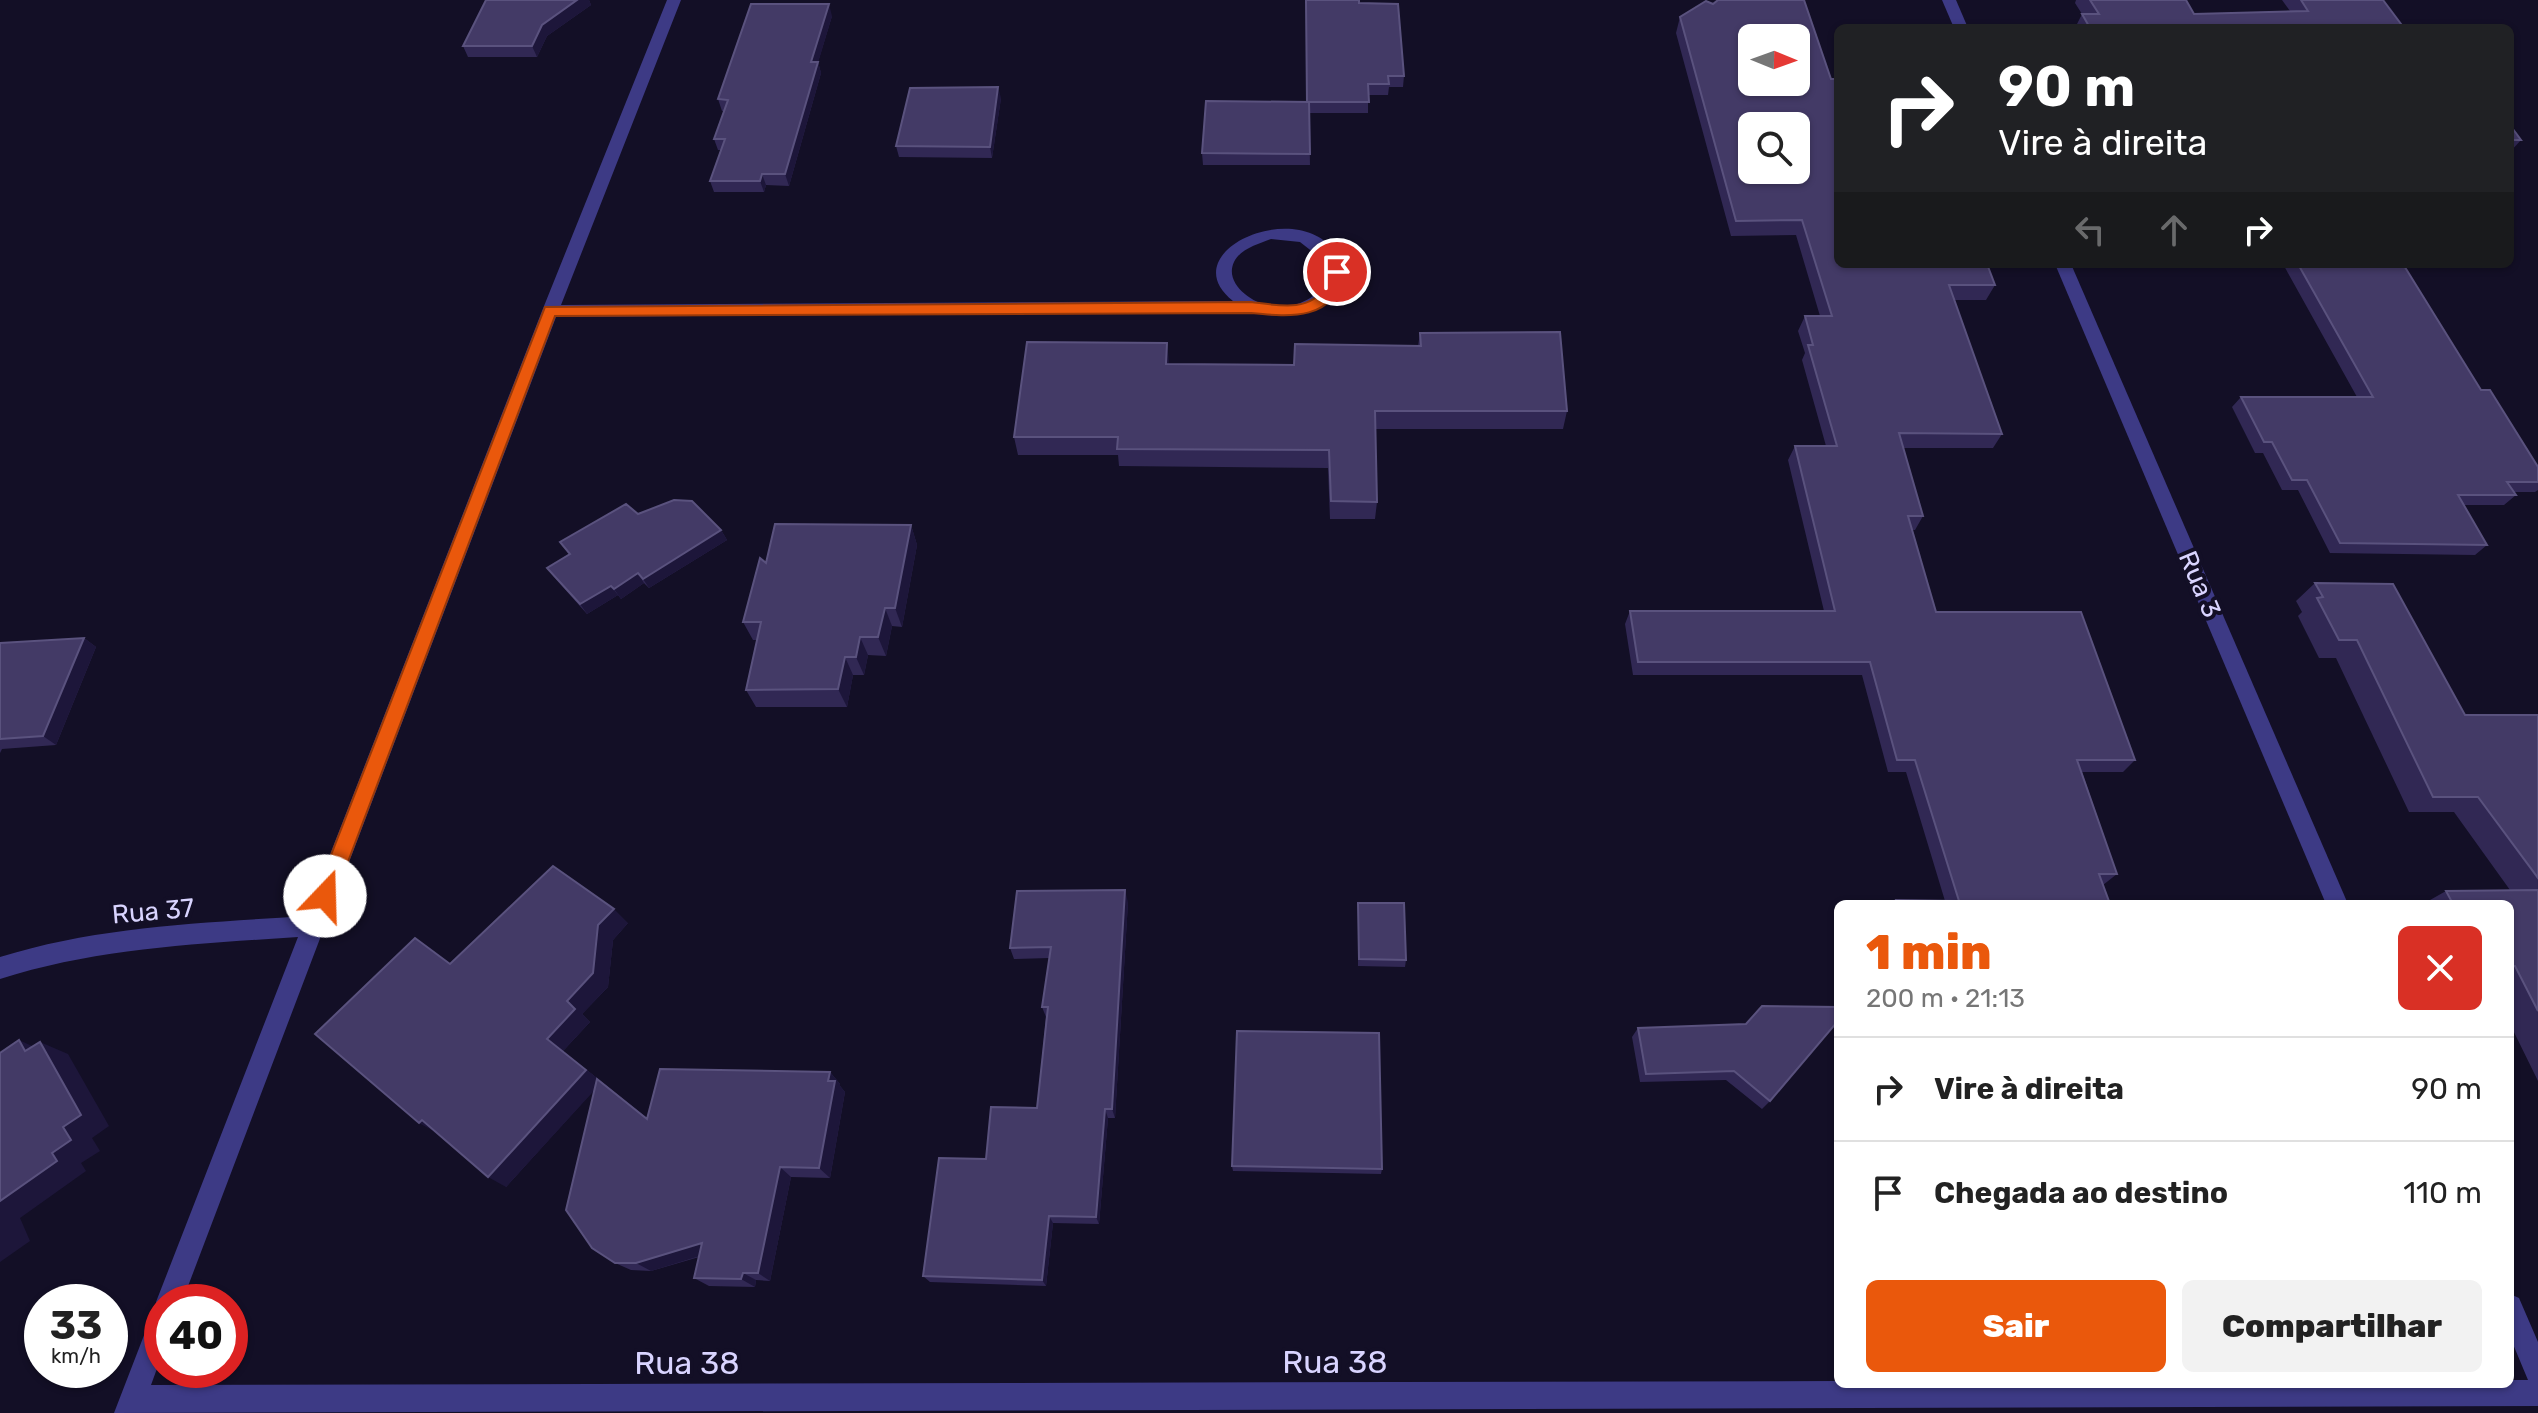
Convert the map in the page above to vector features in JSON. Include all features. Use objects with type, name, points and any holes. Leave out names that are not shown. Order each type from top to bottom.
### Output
[{"type":"street","points":[[176,1284],[550,311],[674,0]]},
{"type":"street","points":[[1949,0],[1959,24]]},
{"type":"street","points":[[550,311],[1251,307],[1291,312],[1325,298],[1334,285],[1337,272],[1332,258],[1307,238],[1288,234],[1269,234],[1236,248],[1226,259],[1222,273],[1225,286],[1236,299],[1251,307]]},
{"type":"street","name":"Rua 3","points":[[2065,268],[2335,900]]},
{"type":"street","name":"Rua 37","points":[[0,968],[23,960],[100,944],[314,926]]},
{"type":"street","points":[[2514,1316],[2538,1372]]},
{"type":"street","points":[[130,1406],[144,1369]]},
{"type":"street","name":"Rua 38","points":[[130,1406],[825,1405],[2538,1393]]},
{"type":"building","points":[[486,0],[577,0],[542,25],[532,46],[463,46]]},
{"type":"building","points":[[1306,0],[1398,4],[1404,76],[1388,76],[1389,84],[1368,84],[1369,102],[1307,102]]},
{"type":"building","points":[[1718,0],[1804,0],[1831,79],[1834,79],[1834,268],[1989,268],[1995,285],[1949,285],[2002,434],[1899,433],[1923,516],[1908,516],[1936,612],[2081,612],[2135,760],[2077,760],[2117,874],[2099,874],[2109,900],[1959,900],[1915,760],[1897,760],[1870,662],[1638,662],[1630,611],[1835,611],[1795,446],[1837,446],[1808,345],[1813,345],[1805,316],[1832,316],[1802,220],[1736,221],[1680,17],[1706,1],[1713,4]]},
{"type":"building","points":[[2090,0],[2186,0],[2194,14],[2308,11],[2301,0],[2383,0],[2401,24],[2088,24],[2082,14],[2099,14]]},
{"type":"building","points":[[751,4],[829,4],[811,62],[818,62],[785,174],[762,174],[760,181],[710,181],[725,139],[714,139],[728,100],[718,99]]},
{"type":"building","points":[[998,87],[990,147],[896,146],[910,88]]},
{"type":"building","points":[[1206,101],[1309,102],[1310,154],[1202,153]]},
{"type":"building","points":[[2300,268],[2405,268],[2481,390],[2490,390],[2538,467],[2538,482],[2507,482],[2516,495],[2458,495],[2487,545],[2340,543],[2307,480],[2292,480],[2272,442],[2264,442],[2241,397],[2373,397]]},
{"type":"building","points":[[1560,332],[1567,411],[1375,411],[1377,502],[1331,501],[1329,450],[1117,449],[1118,437],[1014,437],[1027,342],[1167,343],[1166,364],[1294,365],[1295,344],[1421,346],[1420,333]]},
{"type":"building","points":[[674,500],[692,501],[721,530],[643,579],[638,573],[614,589],[611,586],[580,604],[547,568],[570,554],[560,542],[626,504],[638,514]]},
{"type":"building","points":[[775,524],[911,525],[895,608],[885,608],[878,637],[860,637],[856,657],[845,657],[838,689],[746,690],[761,622],[743,622],[760,558],[766,563]]},
{"type":"building","points":[[2315,583],[2393,584],[2465,715],[2538,715],[2538,878],[2478,797],[2433,797],[2357,640],[2339,640],[2317,598],[2323,597]]},
{"type":"building","points":[[84,638],[43,736],[0,739],[0,643]]},
{"type":"building","points":[[553,866],[614,909],[598,925],[593,973],[567,1001],[575,1009],[547,1039],[586,1070],[488,1177],[315,1034],[415,938],[450,964]]},
{"type":"building","points":[[1125,890],[1112,1109],[1105,1109],[1096,1217],[1049,1216],[1042,1280],[923,1276],[939,1158],[986,1159],[991,1107],[1037,1108],[1048,1007],[1042,1007],[1051,947],[1010,948],[1017,891]]},
{"type":"building","points":[[2538,890],[2538,1011],[2514,966],[2514,900],[2451,900],[2446,891]]},
{"type":"building","points":[[1358,903],[1404,903],[1406,960],[1359,959]]},
{"type":"building","points":[[1762,1006],[1834,1007],[1834,1026],[1770,1101],[1734,1071],[1646,1074],[1638,1028],[1746,1024]]},
{"type":"building","points":[[1237,1031],[1379,1033],[1382,1169],[1232,1166]]},
{"type":"building","points":[[19,1040],[25,1051],[40,1042],[81,1115],[63,1127],[71,1140],[52,1153],[57,1161],[0,1201],[0,1053]]},
{"type":"building","points":[[660,1069],[830,1072],[828,1081],[835,1081],[819,1168],[780,1167],[758,1273],[743,1273],[741,1279],[694,1278],[702,1243],[636,1263],[615,1263],[592,1248],[566,1210],[597,1079],[647,1119]]},
{"type":"route","points":[[325,896],[550,311],[1251,307],[1270,312],[1291,312],[1325,298],[1334,285],[1337,272]]}]
